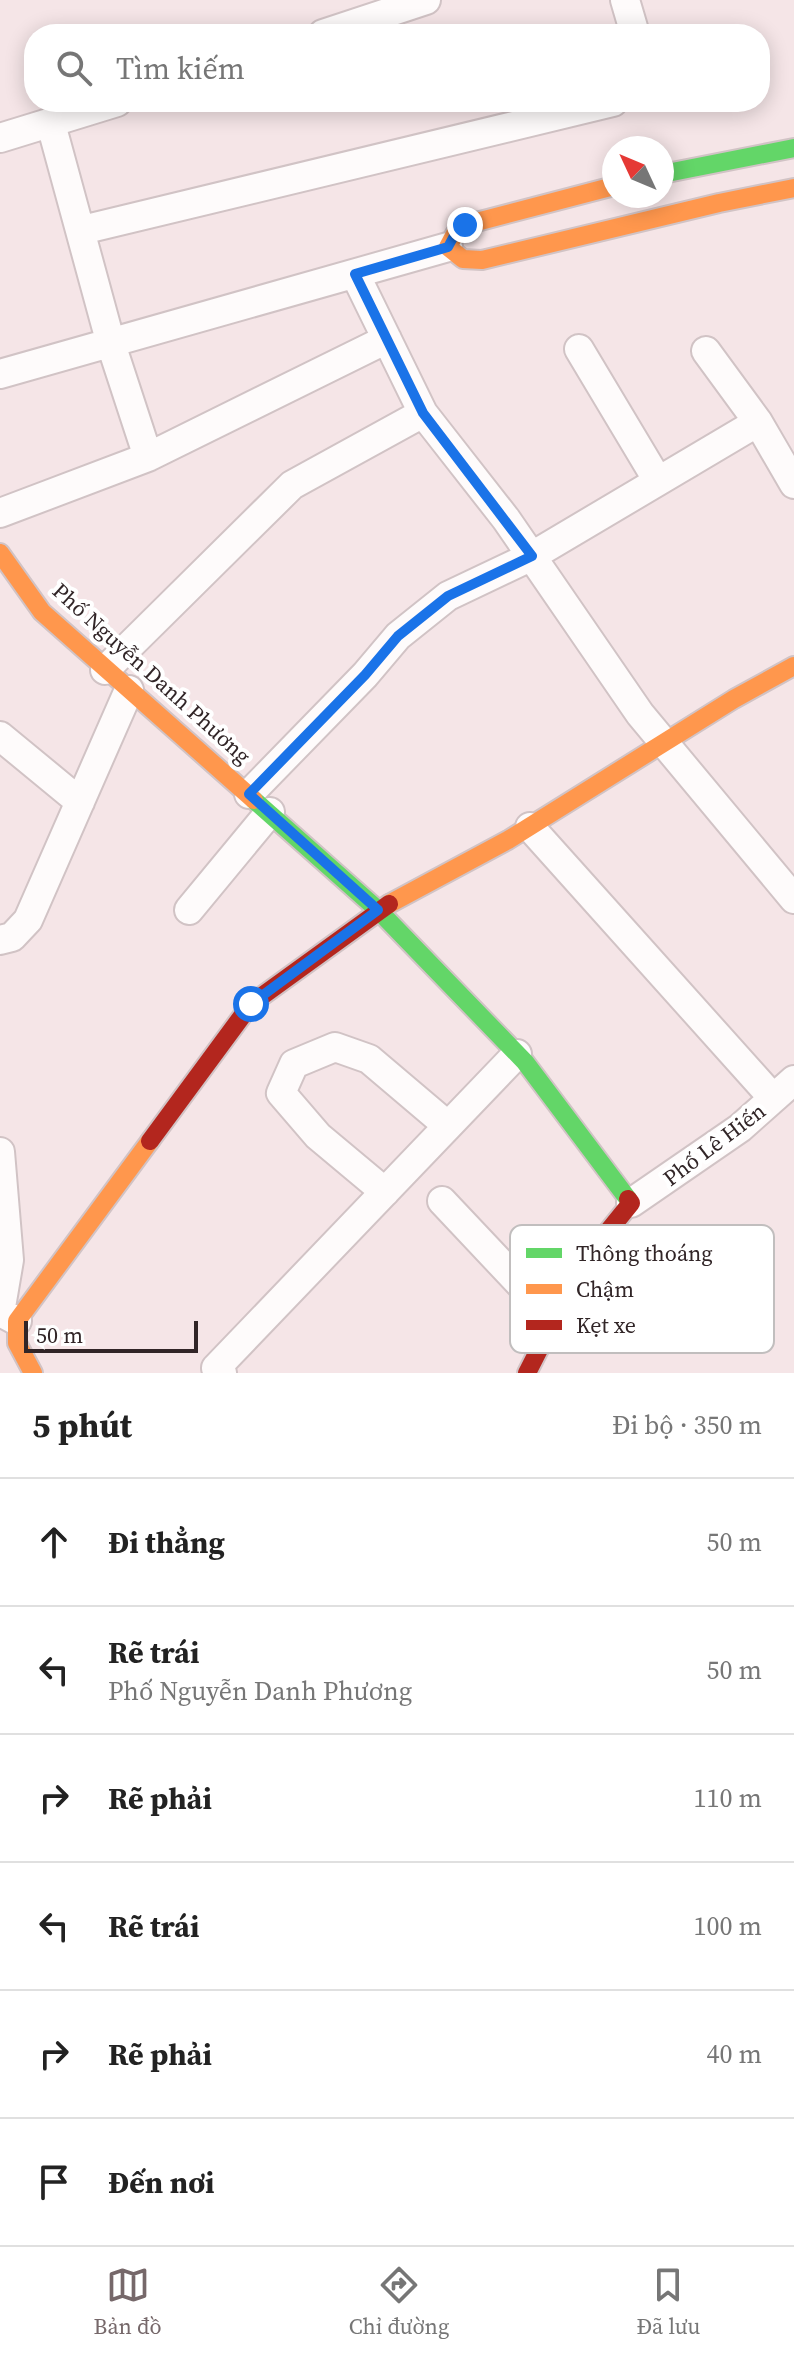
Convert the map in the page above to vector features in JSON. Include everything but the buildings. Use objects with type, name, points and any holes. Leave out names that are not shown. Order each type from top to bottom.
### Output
[{"type":"street","points":[[353,24],[426,0]]},
{"type":"street","points":[[625,0],[632,24]]},
{"type":"street","points":[[0,138],[87,112]]},
{"type":"street","points":[[82,230],[572,112]]},
{"type":"street","points":[[51,124],[111,344],[148,457]]},
{"type":"street","points":[[674,172],[794,148]]},
{"type":"street","points":[[448,247],[454,255],[466,261],[482,260],[794,188]]},
{"type":"street","points":[[0,374],[448,247],[455,234],[465,225],[602,189]]},
{"type":"street","points":[[355,274],[423,413],[532,556],[640,714],[794,899]]},
{"type":"street","points":[[0,513],[148,457],[387,339]]},
{"type":"street","points":[[579,349],[658,481]]},
{"type":"street","points":[[706,351],[758,422],[794,484]]},
{"type":"street","points":[[105,670],[292,485],[423,413]]},
{"type":"street","points":[[189,910],[260,803],[398,636],[448,596],[532,556],[758,422]]},
{"type":"street","name":"Phố Nguyễn Danh Phương","points":[[0,553],[42,612],[378,910],[517,1054],[631,1203]]},
{"type":"street","points":[[33,1373],[17,1343],[17,1321],[251,1004],[378,910],[530,827],[664,742],[794,666]]},
{"type":"street","points":[[0,940],[12,937],[28,920],[129,690]]},
{"type":"street","points":[[0,736],[80,802]]},
{"type":"street","points":[[530,827],[784,1089]]},
{"type":"street","points":[[385,1192],[318,1136],[281,1093],[294,1064],[335,1047],[369,1059],[448,1126]]},
{"type":"street","points":[[222,1373],[216,1368],[517,1054]]},
{"type":"street","name":"Phố Lê Hiến","points":[[631,1203],[740,1128],[784,1089]]},
{"type":"street","points":[[0,1152],[9,1260],[1,1307],[4,1314],[17,1321]]},
{"type":"street","points":[[442,1201],[510,1273]]},
{"type":"street","points":[[613,1225],[631,1203]]},
{"type":"street","points":[[527,1373],[537,1353]]},
{"type":"traffic: fast","points":[[674,172],[794,148]]},
{"type":"traffic: fast","points":[[254,800],[378,910],[525,1062],[628,1199]]},
{"type":"traffic: slow","points":[[602,189],[465,225],[455,234],[448,247],[463,259],[482,260],[794,188]]},
{"type":"traffic: slow","points":[[0,553],[42,612],[254,800]]},
{"type":"traffic: slow","points":[[389,904],[508,840],[734,699],[794,666]]},
{"type":"traffic: slow","points":[[33,1373],[17,1343],[17,1321],[150,1141]]},
{"type":"traffic: jam","points":[[150,1141],[251,1004],[389,904]]},
{"type":"traffic: jam","points":[[613,1225],[631,1203],[628,1199]]},
{"type":"traffic: jam","points":[[527,1373],[537,1353]]},
{"type":"route","points":[[251,1004],[378,910],[249,794],[365,675],[398,636],[448,596],[532,556],[423,413],[355,274],[448,247],[455,234],[465,225]]}]
